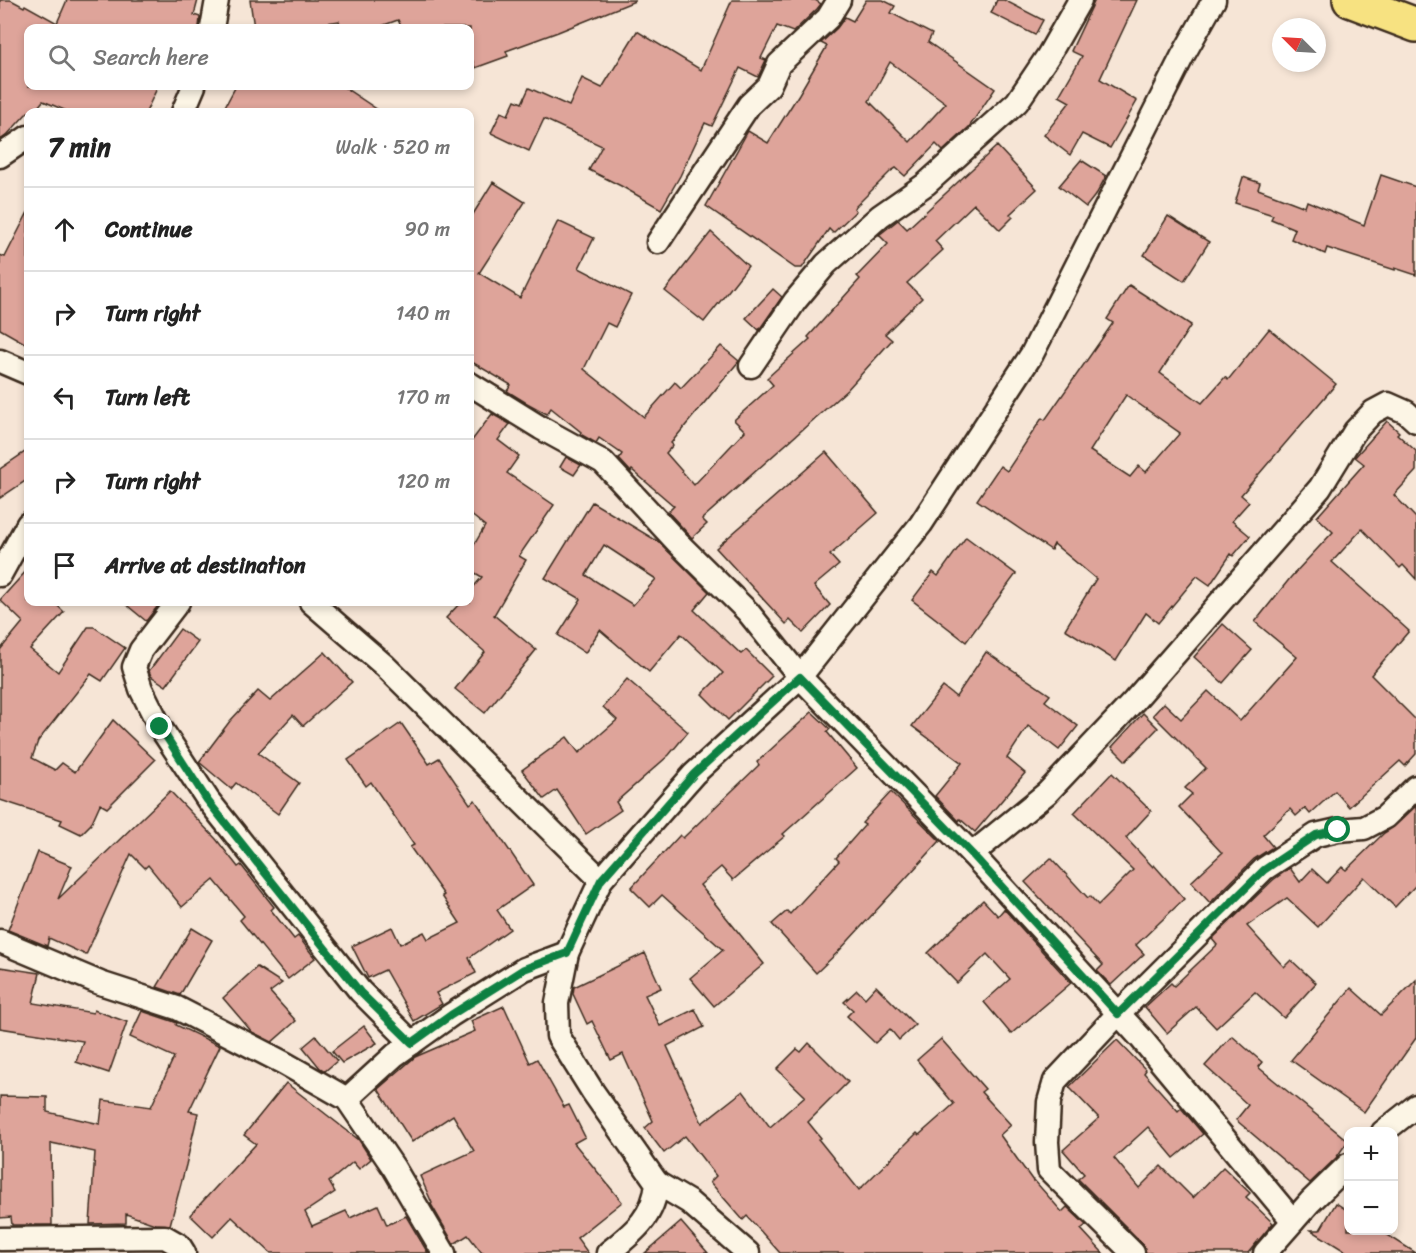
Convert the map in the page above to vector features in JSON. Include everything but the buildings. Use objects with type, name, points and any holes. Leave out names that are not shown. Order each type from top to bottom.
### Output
[{"type":"highway","points":[[1350,0],[1416,25]]},
{"type":"street","points":[[213,24],[217,0]]},
{"type":"street","points":[[658,242],[749,105],[770,86],[779,64],[828,18],[839,0]]},
{"type":"street","points":[[751,366],[795,302],[826,264],[880,216],[926,184],[1017,102],[1048,56],[1080,0]]},
{"type":"street","points":[[748,1253],[688,1202],[657,1183],[593,1092],[558,1036],[557,1003],[567,953],[601,880],[694,774],[800,677],[921,524],[1032,354],[1182,57],[1214,0]]},
{"type":"street","points":[[185,108],[192,90]]},
{"type":"street","points":[[0,156],[24,140]]},
{"type":"street","points":[[0,361],[24,370]]},
{"type":"street","points":[[474,386],[603,462],[678,543],[748,612],[800,677],[972,854],[1118,1014],[1190,1096],[1293,1221]]},
{"type":"street","points":[[972,854],[1047,793],[1134,701],[1320,488],[1355,431],[1373,412],[1388,404],[1406,412],[1416,421]]},
{"type":"street","points":[[0,575],[24,531]]},
{"type":"street","points":[[175,606],[141,650],[134,667],[141,689],[160,727],[207,800],[360,992],[412,1043]]},
{"type":"street","points":[[316,606],[385,666],[601,880]]},
{"type":"street","points":[[1133,1253],[1049,1170],[1048,1102],[1055,1081],[1118,1014],[1264,870],[1316,835],[1364,828],[1385,817],[1416,787]]},
{"type":"street","points":[[0,941],[100,983],[177,1008],[284,1063],[347,1099],[394,1168],[444,1253]]},
{"type":"street","points":[[347,1099],[394,1055],[451,1015],[524,969],[567,953]]},
{"type":"street","points":[[1388,1127],[1416,1106]]},
{"type":"street","points":[[1265,1253],[1344,1169]]},
{"type":"street","points":[[608,1253],[644,1221],[655,1200],[657,1183]]},
{"type":"street","points":[[0,1239],[165,1237],[179,1245],[184,1253]]},
{"type":"route","points":[[160,727],[207,800],[360,992],[412,1043],[451,1015],[524,969],[567,953],[601,880],[694,774],[800,677],[972,854],[1118,1014],[1264,870],[1316,835],[1338,830]]}]
